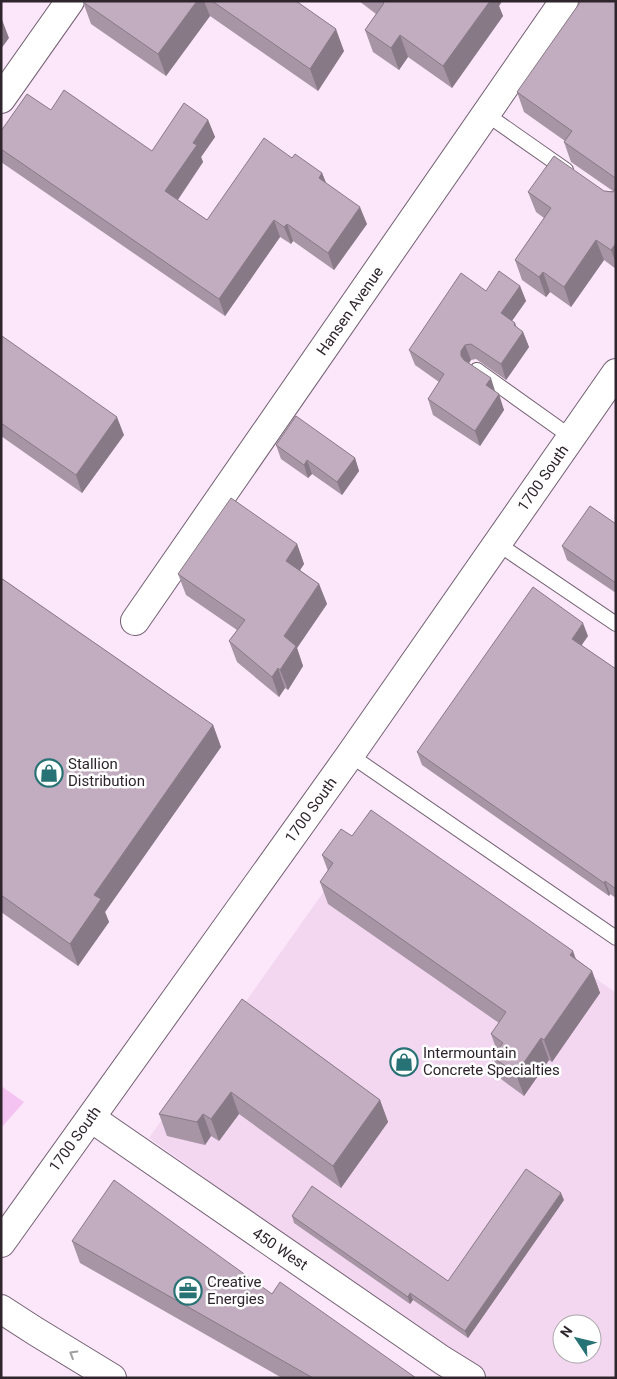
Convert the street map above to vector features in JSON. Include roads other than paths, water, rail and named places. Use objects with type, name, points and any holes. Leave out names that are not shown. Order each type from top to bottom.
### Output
[{"type":"main road","points":[[1,99],[70,1]]},
{"type":"main road","name":"Hansen Avenue","points":[[135,622],[564,1]]},
{"type":"main road","name":"1700 South","points":[[1,1243],[350,755],[616,373]]},
{"type":"main road","name":"450 West","points":[[91,1118],[442,1360],[471,1378]]},
{"type":"main road","points":[[1,1309],[112,1378]]},
{"type":"lane","points":[[486,114],[577,178]]},
{"type":"lane","points":[[475,368],[571,437]]},
{"type":"lane","points":[[498,544],[616,624]]},
{"type":"lane","points":[[350,755],[616,938]]},
{"type":"place","name":"Stallion Distribution","points":[[49,773]]},
{"type":"place","name":"Intermountain Concrete Specialties","points":[[404,1062]]},
{"type":"place","name":"Creative Energies","points":[[188,1291]]}]
